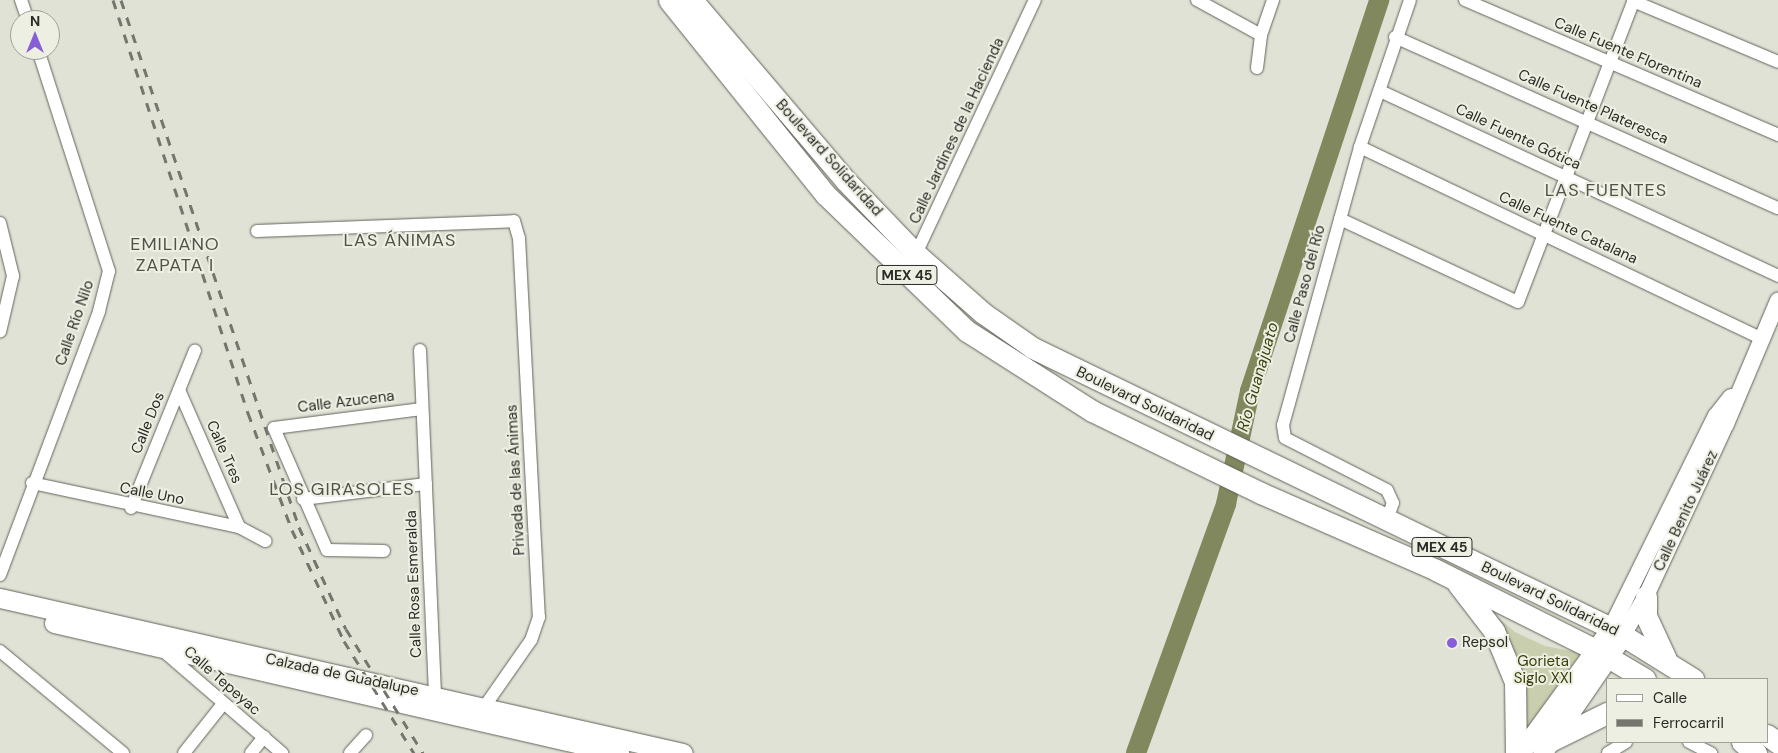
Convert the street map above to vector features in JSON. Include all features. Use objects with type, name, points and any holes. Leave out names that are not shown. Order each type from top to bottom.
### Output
[{"type":"highway","points":[[663,0],[680,5]]},
{"type":"highway","name":"Boulevard Solidaridad","points":[[680,5],[917,254],[983,313],[1033,348],[1617,631],[1666,660],[1691,678]]},
{"type":"highway","name":"Boulevard Solidaridad","points":[[680,5],[826,195],[967,331],[1021,368],[1092,411],[1260,493],[1455,580],[1602,654],[1643,678]]},
{"type":"highway","points":[[1455,580],[1494,631],[1515,682],[1516,753]]},
{"type":"highway","points":[[1646,596],[1646,616],[1666,660]]},
{"type":"highway","points":[[1546,747],[1606,714]]},
{"type":"highway","points":[[1743,743],[1756,753]]},
{"type":"main road","name":"Calzada de Guadalupe","points":[[0,598],[435,696],[480,714],[619,753]]},
{"type":"main road","name":"Calzada de Guadalupe","points":[[0,609],[163,651],[683,753]]},
{"type":"main road","points":[[1546,747],[1617,631]]},
{"type":"main road","points":[[1520,753],[1602,654]]},
{"type":"street","name":"Calle Jardines de la Hacienda","points":[[903,271],[917,254],[1035,0]]},
{"type":"street","points":[[1197,0],[1260,35]]},
{"type":"street","points":[[1257,68],[1260,35],[1273,0]]},
{"type":"street","name":"Calle Paso del Río","points":[[1387,520],[1393,503],[1387,490],[1285,438],[1283,425],[1360,147],[1380,91],[1395,37],[1410,0]]},
{"type":"street","name":"Calle Fuente Florentina","points":[[1465,0],[1778,135]]},
{"type":"street","points":[[1340,219],[1518,302],[1634,0],[1778,62]]},
{"type":"street","name":"Calle Fuente Plateresca","points":[[1395,37],[1778,208]]},
{"type":"street","name":"Calle Río Nilo","points":[[0,575],[32,483],[77,370],[109,271],[41,60]]},
{"type":"street","name":"Calle Fuente Gótica","points":[[1380,91],[1778,276]]},
{"type":"street","name":"Calle Fuente Catalana","points":[[1360,147],[1762,338]]},
{"type":"street","name":"Privada de las Ánimas","points":[[257,231],[514,221],[520,238],[539,617],[531,640],[480,714]]},
{"type":"street","points":[[0,223],[4,252],[12,276],[0,332]]},
{"type":"street","name":"Calle Benito Juárez","points":[[1617,631],[1646,596],[1778,301]]},
{"type":"street","name":"Calle Dos","points":[[131,508],[195,350]]},
{"type":"street","name":"Calle Rosa Esmeralda","points":[[420,350],[435,696]]},
{"type":"street","name":"Calle Benito Juárez","points":[[1617,631],[1716,416],[1741,383]]},
{"type":"street","name":"Calle Tres","points":[[179,390],[239,527]]},
{"type":"street","name":"Calle Azucena","points":[[304,499],[274,428],[422,409]]},
{"type":"street","name":"Calle Uno","points":[[32,483],[131,508],[239,527],[265,540]]},
{"type":"street","points":[[384,552],[327,550],[304,499],[426,484]]},
{"type":"street","name":"Calle Tepeyac","points":[[144,631],[222,705],[282,753]]},
{"type":"street","points":[[0,650],[123,753]]},
{"type":"street","points":[[184,753],[222,705]]},
{"type":"street","points":[[350,753],[366,735]]},
{"type":"street","points":[[251,753],[264,737]]},
{"type":"street","points":[[1608,753],[1624,743]]},
{"type":"street","points":[[1691,743],[1711,753]]},
{"type":"green space","name":"Gorieta Siglo XXI","points":[[1496,616],[1515,632],[1545,646],[1581,653],[1523,734],[1515,656]]},
{"type":"waterway","name":"Río Guanajuato","points":[[1136,753],[1226,504],[1250,391],[1379,0]]},
{"type":"railway","points":[[113,0],[248,413],[292,530],[344,641],[414,753]]},
{"type":"railway","points":[[121,0],[299,527],[346,629],[423,753]]},
{"type":"place","name":"Repsol","points":[[1452,643]]},
{"type":"district","name":"LAS FUENTES","points":[[1606,190]]},
{"type":"district","name":"LAS ÁNIMAS","points":[[400,240]]},
{"type":"district","name":"EMILIANO ZAPATA I","points":[[175,255]]},
{"type":"district","name":"LOS GIRASOLES","points":[[342,489]]}]
